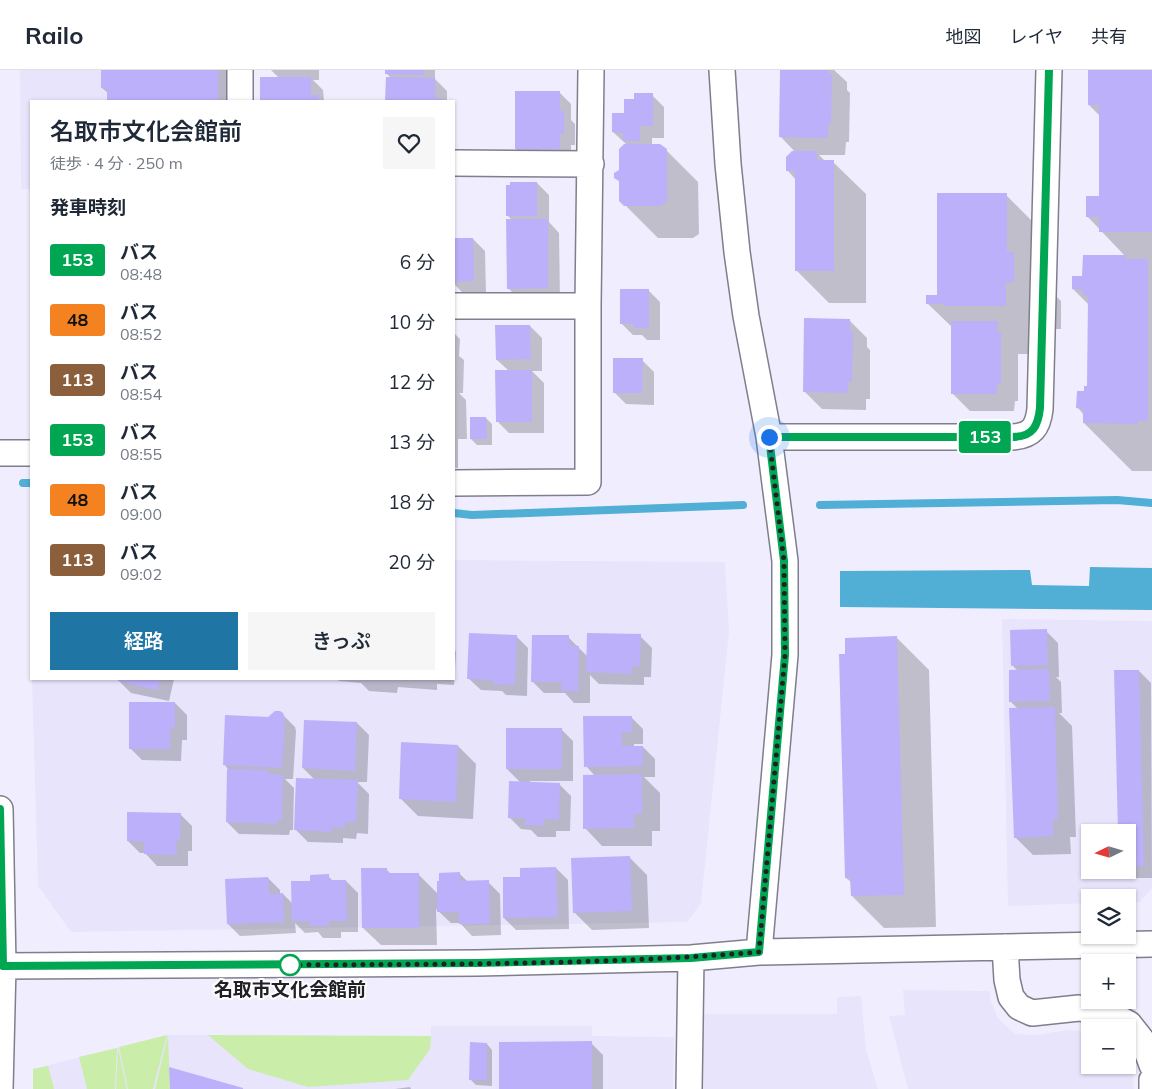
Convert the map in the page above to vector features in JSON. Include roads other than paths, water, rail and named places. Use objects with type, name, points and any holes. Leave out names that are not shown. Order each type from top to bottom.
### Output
[{"type":"street","points":[[240,70],[240,100]]},
{"type":"street","points":[[455,482],[588,482],[591,70]]},
{"type":"street","points":[[722,70],[728,164],[737,252],[746,316],[769,437],[784,561],[785,655],[759,952]]},
{"type":"street","points":[[769,437],[1019,437],[1033,430],[1038,423],[1040,408],[1049,70]]},
{"type":"street","points":[[455,163],[591,164]]},
{"type":"street","points":[[455,306],[588,306]]},
{"type":"street","points":[[0,453],[30,454]]},
{"type":"street","points":[[0,809],[0,1089]]},
{"type":"street","points":[[1,966],[467,963],[691,958],[759,952],[1152,944]]},
{"type":"street","points":[[1005,947],[1007,980],[1011,997],[1019,1008],[1032,1013],[1079,1008],[1108,1013],[1129,1024],[1144,1043],[1152,1065]]},
{"type":"street","points":[[689,1089],[691,958]]},
{"type":"street","points":[[1152,1080],[1152,1089]]},
{"type":"water","points":[[1090,567],[1152,568],[1152,610],[840,607],[840,571],[1030,570],[1032,585],[1089,586]]},
{"type":"waterway","points":[[23,483],[30,483]]},
{"type":"waterway","points":[[820,505],[1117,500],[1152,503]]},
{"type":"waterway","points":[[455,513],[472,515],[743,505]]},
{"type":"place","name":"名取市文化会館前","points":[[290,965]]}]
